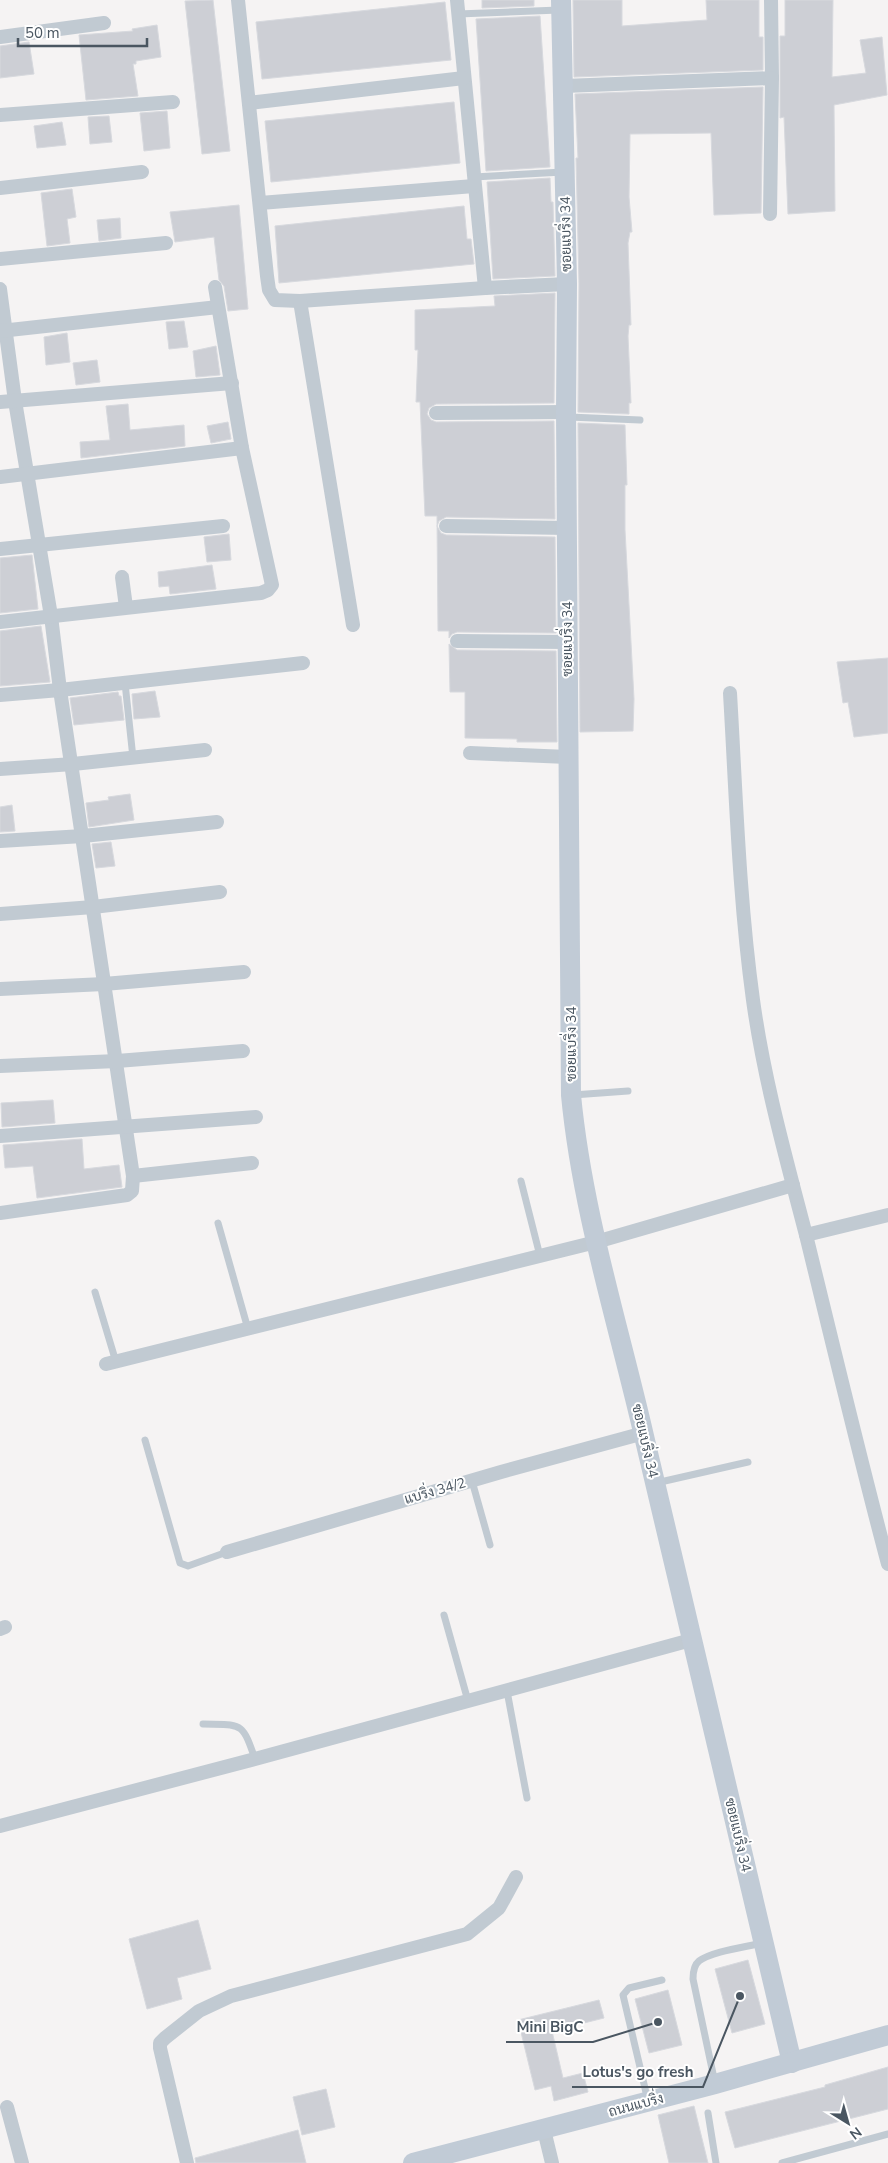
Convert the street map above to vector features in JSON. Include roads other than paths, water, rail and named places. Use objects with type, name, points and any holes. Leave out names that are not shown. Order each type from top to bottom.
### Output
[{"type":"street","points":[[238,0],[267,276],[271,296],[275,300],[281,302],[300,301],[567,284]]},
{"type":"street","points":[[770,214],[771,0]]},
{"type":"street","name":"ซอยแบริ่ง 34","points":[[561,5],[566,171],[567,642],[571,1095],[575,1139],[596,1242],[644,1434],[792,2063]]},
{"type":"street","points":[[457,7],[485,288]]},
{"type":"street","points":[[0,37],[104,23]]},
{"type":"street","points":[[249,103],[464,78]]},
{"type":"street","points":[[564,86],[772,78]]},
{"type":"street","points":[[0,115],[173,102]]},
{"type":"street","points":[[0,188],[142,172]]},
{"type":"street","points":[[260,203],[474,181]]},
{"type":"street","points":[[0,259],[166,243]]},
{"type":"street","points":[[0,622],[261,593],[268,590],[272,581],[242,448],[215,287]]},
{"type":"street","points":[[0,288],[3,330],[51,616],[60,690],[73,764],[133,1176],[132,1191],[127,1195],[0,1213]]},
{"type":"street","points":[[300,301],[353,625]]},
{"type":"street","points":[[3,330],[218,307]]},
{"type":"street","points":[[0,402],[232,383]]},
{"type":"street","points":[[436,413],[566,415]]},
{"type":"street","points":[[0,477],[242,448]]},
{"type":"street","points":[[0,549],[223,526]]},
{"type":"street","points":[[446,526],[567,528]]},
{"type":"street","points":[[122,578],[126,607]]},
{"type":"street","points":[[457,641],[567,642]]},
{"type":"street","points":[[0,695],[303,663]]},
{"type":"street","points":[[730,693],[741,868],[753,1000],[766,1075],[888,1564]]},
{"type":"street","points":[[0,769],[73,764],[205,750]]},
{"type":"street","points":[[470,753],[568,757]]},
{"type":"street","points":[[0,842],[83,836],[217,822]]},
{"type":"street","points":[[0,914],[93,907],[220,892]]},
{"type":"street","points":[[0,989],[104,984],[244,972]]},
{"type":"street","points":[[0,1066],[117,1061],[243,1051]]},
{"type":"street","points":[[0,1136],[256,1117]]},
{"type":"street","points":[[133,1176],[252,1163]]},
{"type":"street","points":[[111,1363],[596,1242],[793,1185]]},
{"type":"street","points":[[806,1235],[888,1215]]},
{"type":"street","name":"แบริ่ง 34/2","points":[[227,1552],[472,1481],[644,1434]]},
{"type":"street","points":[[0,1826],[255,1759],[691,1640]]},
{"type":"street","points":[[187,2163],[160,2048],[160,2043],[165,2038],[199,2011],[231,1996],[467,1934],[500,1908],[516,1877]]},
{"type":"street","name":"ถนนแบริ่ง","points":[[413,2163],[715,2084],[888,2035]]},
{"type":"street","points":[[7,2107],[22,2163]]},
{"type":"street","points":[[544,2130],[552,2163]]},
{"type":"lane","points":[[457,7],[561,5]]},
{"type":"lane","points":[[474,181],[566,171]]},
{"type":"lane","points":[[566,415],[640,420]]},
{"type":"lane","points":[[125,683],[133,758]]},
{"type":"lane","points":[[571,1095],[628,1091]]},
{"type":"lane","points":[[521,1181],[540,1256]]},
{"type":"lane","points":[[218,1224],[248,1329]]},
{"type":"lane","points":[[95,1292],[111,1363]]},
{"type":"lane","points":[[145,1440],[180,1563],[188,1566],[227,1552]]},
{"type":"lane","points":[[655,1483],[748,1462]]},
{"type":"lane","points":[[472,1481],[490,1545]]},
{"type":"lane","points":[[444,1615],[468,1701]]},
{"type":"lane","points":[[507,1691],[527,1798]]},
{"type":"lane","points":[[203,1724],[236,1725],[244,1730],[255,1759]]},
{"type":"lane","points":[[715,2084],[692,1979],[694,1970],[698,1962],[709,1956],[763,1943]]},
{"type":"lane","points":[[648,2102],[623,1995],[630,1988],[662,1980]]},
{"type":"lane","points":[[708,2113],[716,2163]]},
{"type":"lane","points":[[782,2163],[888,2134]]},
{"type":"place","name":"Lotus's go fresh","points":[[740,1996]]},
{"type":"place","name":"Mini BigC","points":[[658,2022]]}]
